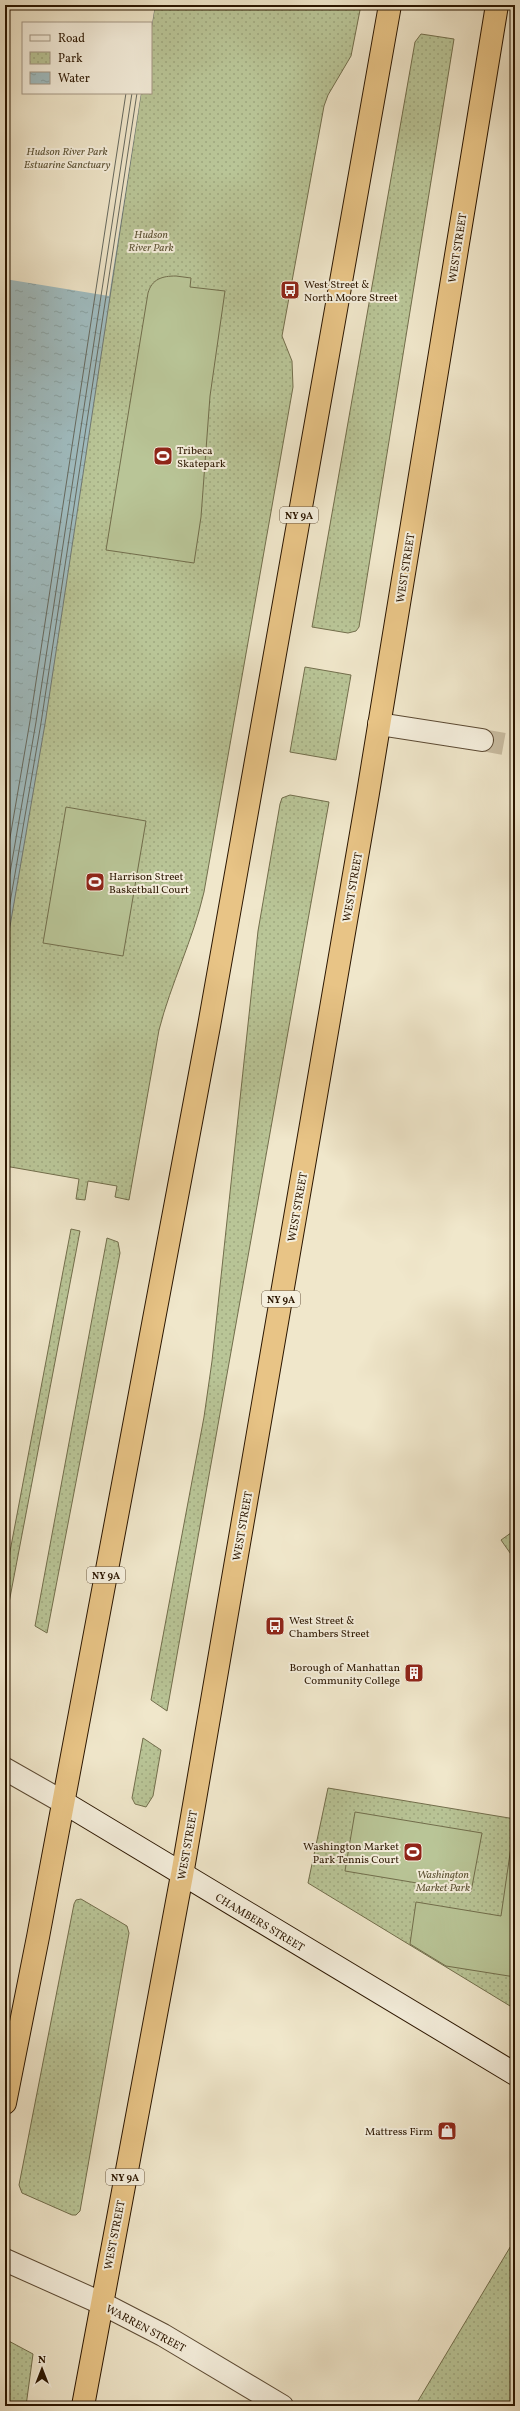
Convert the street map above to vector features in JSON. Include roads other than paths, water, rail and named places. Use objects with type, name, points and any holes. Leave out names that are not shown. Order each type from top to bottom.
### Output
[{"type":"highway","name":"NY 9A","points":[[5,2103],[213,1002],[390,5]]},
{"type":"highway","name":"WEST STREET","points":[[83,2406],[182,1875],[379,724],[497,5]]},
{"type":"main road","points":[[379,724],[482,740]]},
{"type":"main road","name":"CHAMBERS STREET","points":[[5,1768],[515,2074]]},
{"type":"main road","name":"WARREN STREET","points":[[5,2260],[101,2303],[163,2335],[282,2406]]},
{"type":"water","name":"Hudson River Park Estuarine Sanctuary","points":[[5,5],[155,5],[152,24],[152,22],[22,22],[22,94],[141,94],[45,724],[5,955]]},
{"type":"tunnel","points":[[482,740],[515,746]]},
{"type":"place","name":"West Street & North Moore Street","points":[[290,290]]},
{"type":"place","name":"Tribeca Skatepark","points":[[163,456]]},
{"type":"place","name":"Harrison Street Basketball Court","points":[[95,882]]},
{"type":"place","name":"West Street & Chambers Street","points":[[275,1626]]},
{"type":"place","name":"Borough of Manhattan Community College","points":[[414,1673]]},
{"type":"place","name":"Washington Market Park Tennis Court","points":[[413,1852]]},
{"type":"place","name":"Mattress Firm","points":[[447,2131]]},
{"type":"park label","name":"Hudson River Park","points":[[151,240]]},
{"type":"park label","name":"Washington Market Park","points":[[443,1880]]}]
